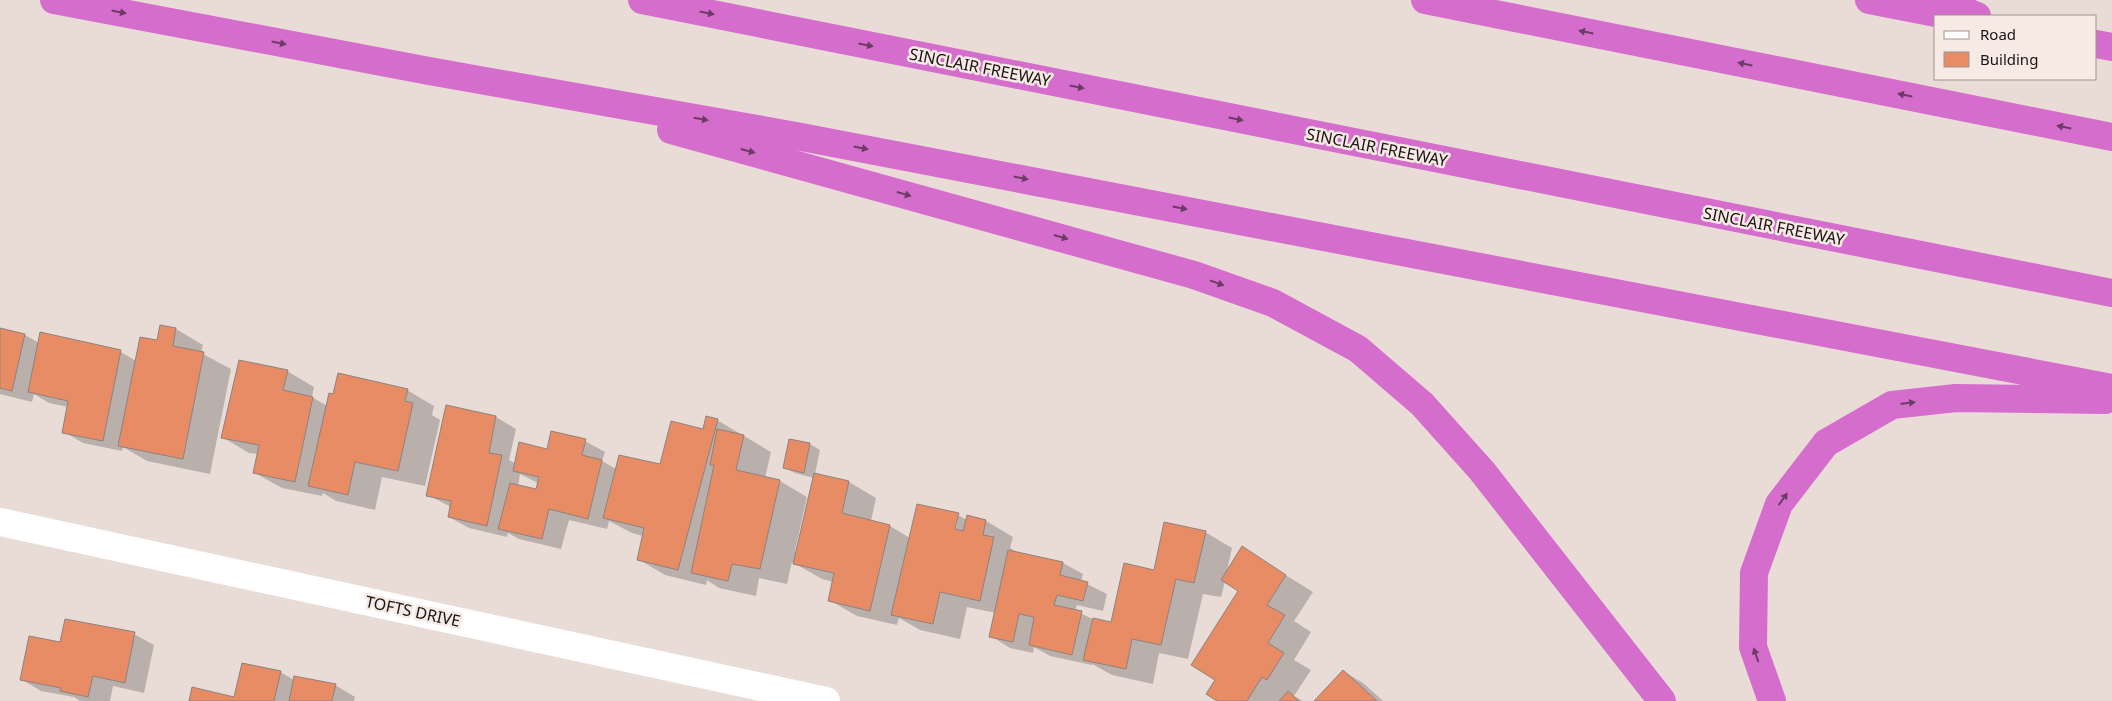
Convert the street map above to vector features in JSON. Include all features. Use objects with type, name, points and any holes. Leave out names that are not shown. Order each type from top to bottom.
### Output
[{"type":"highway","points":[[54,0],[429,71],[796,136],[2112,388]]},
{"type":"highway","name":"SINCLAIR FREEWAY","points":[[642,0],[2112,293]]},
{"type":"highway","points":[[1425,0],[2112,137]]},
{"type":"highway","points":[[1869,0],[1946,15]]},
{"type":"highway","points":[[1938,0],[1975,15]]},
{"type":"highway","points":[[2097,44],[2112,47]]},
{"type":"highway","points":[[429,71],[632,119],[784,160],[1194,275],[1273,303],[1358,349],[1422,404],[1482,471],[1662,701]]},
{"type":"highway","points":[[1772,701],[1753,647],[1754,573],[1779,504],[1826,443],[1892,405],[1956,398],[2112,400]]},
{"type":"street","name":"TOFTS DRIVE","points":[[0,522],[826,701]]},
{"type":"building","points":[[160,325],[176,328],[173,346],[204,352],[183,459],[118,446],[140,337],[157,340]]},
{"type":"building","points":[[0,328],[25,334],[12,391],[0,388]]},
{"type":"building","points":[[40,332],[121,350],[103,441],[62,433],[68,401],[28,392]]},
{"type":"building","points":[[239,360],[288,370],[283,390],[313,397],[295,482],[253,473],[259,445],[221,438]]},
{"type":"building","points":[[338,373],[408,389],[405,401],[413,403],[398,471],[355,462],[348,495],[308,486],[329,393],[333,394]]},
{"type":"building","points":[[446,405],[496,416],[489,453],[502,455],[487,526],[448,517],[451,501],[426,496]]},
{"type":"building","points":[[706,416],[718,419],[678,570],[637,560],[644,528],[603,518],[619,455],[660,464],[671,421],[703,429]]},
{"type":"building","points":[[717,429],[744,435],[736,470],[780,480],[760,569],[732,564],[728,581],[691,573],[714,465],[710,465]]},
{"type":"building","points":[[551,431],[586,439],[582,455],[602,460],[588,519],[549,509],[542,539],[498,529],[510,483],[536,489],[539,477],[513,471],[519,442],[547,449]]},
{"type":"building","points":[[789,439],[810,443],[804,473],[783,468]]},
{"type":"building","points":[[814,473],[849,481],[842,513],[890,525],[870,611],[828,601],[834,573],[793,564]]},
{"type":"building","points":[[917,504],[959,513],[955,529],[963,531],[967,515],[986,520],[983,535],[994,537],[980,601],[940,592],[933,624],[891,615]]},
{"type":"building","points":[[1164,522],[1206,531],[1194,583],[1176,579],[1161,645],[1132,639],[1126,669],[1083,660],[1093,618],[1111,622],[1124,563],[1154,570]]},
{"type":"building","points":[[1242,546],[1286,575],[1267,605],[1285,615],[1268,643],[1284,653],[1267,680],[1262,677],[1247,701],[1217,701],[1206,694],[1215,680],[1191,665],[1238,591],[1221,580]]},
{"type":"building","points":[[1008,550],[1063,562],[1060,575],[1088,582],[1083,601],[1057,595],[1054,605],[1082,611],[1072,655],[1029,645],[1034,617],[1019,614],[1013,642],[989,637]]},
{"type":"building","points":[[65,619],[135,632],[125,683],[93,676],[88,697],[60,691],[61,688],[20,680],[29,636],[60,642]]},
{"type":"building","points":[[242,663],[281,671],[274,701],[189,701],[192,687],[234,697]]},
{"type":"building","points":[[1343,670],[1377,701],[1314,701]]},
{"type":"building","points":[[294,676],[336,684],[332,701],[289,701]]},
{"type":"building","points":[[1288,691],[1299,701],[1279,701]]}]
